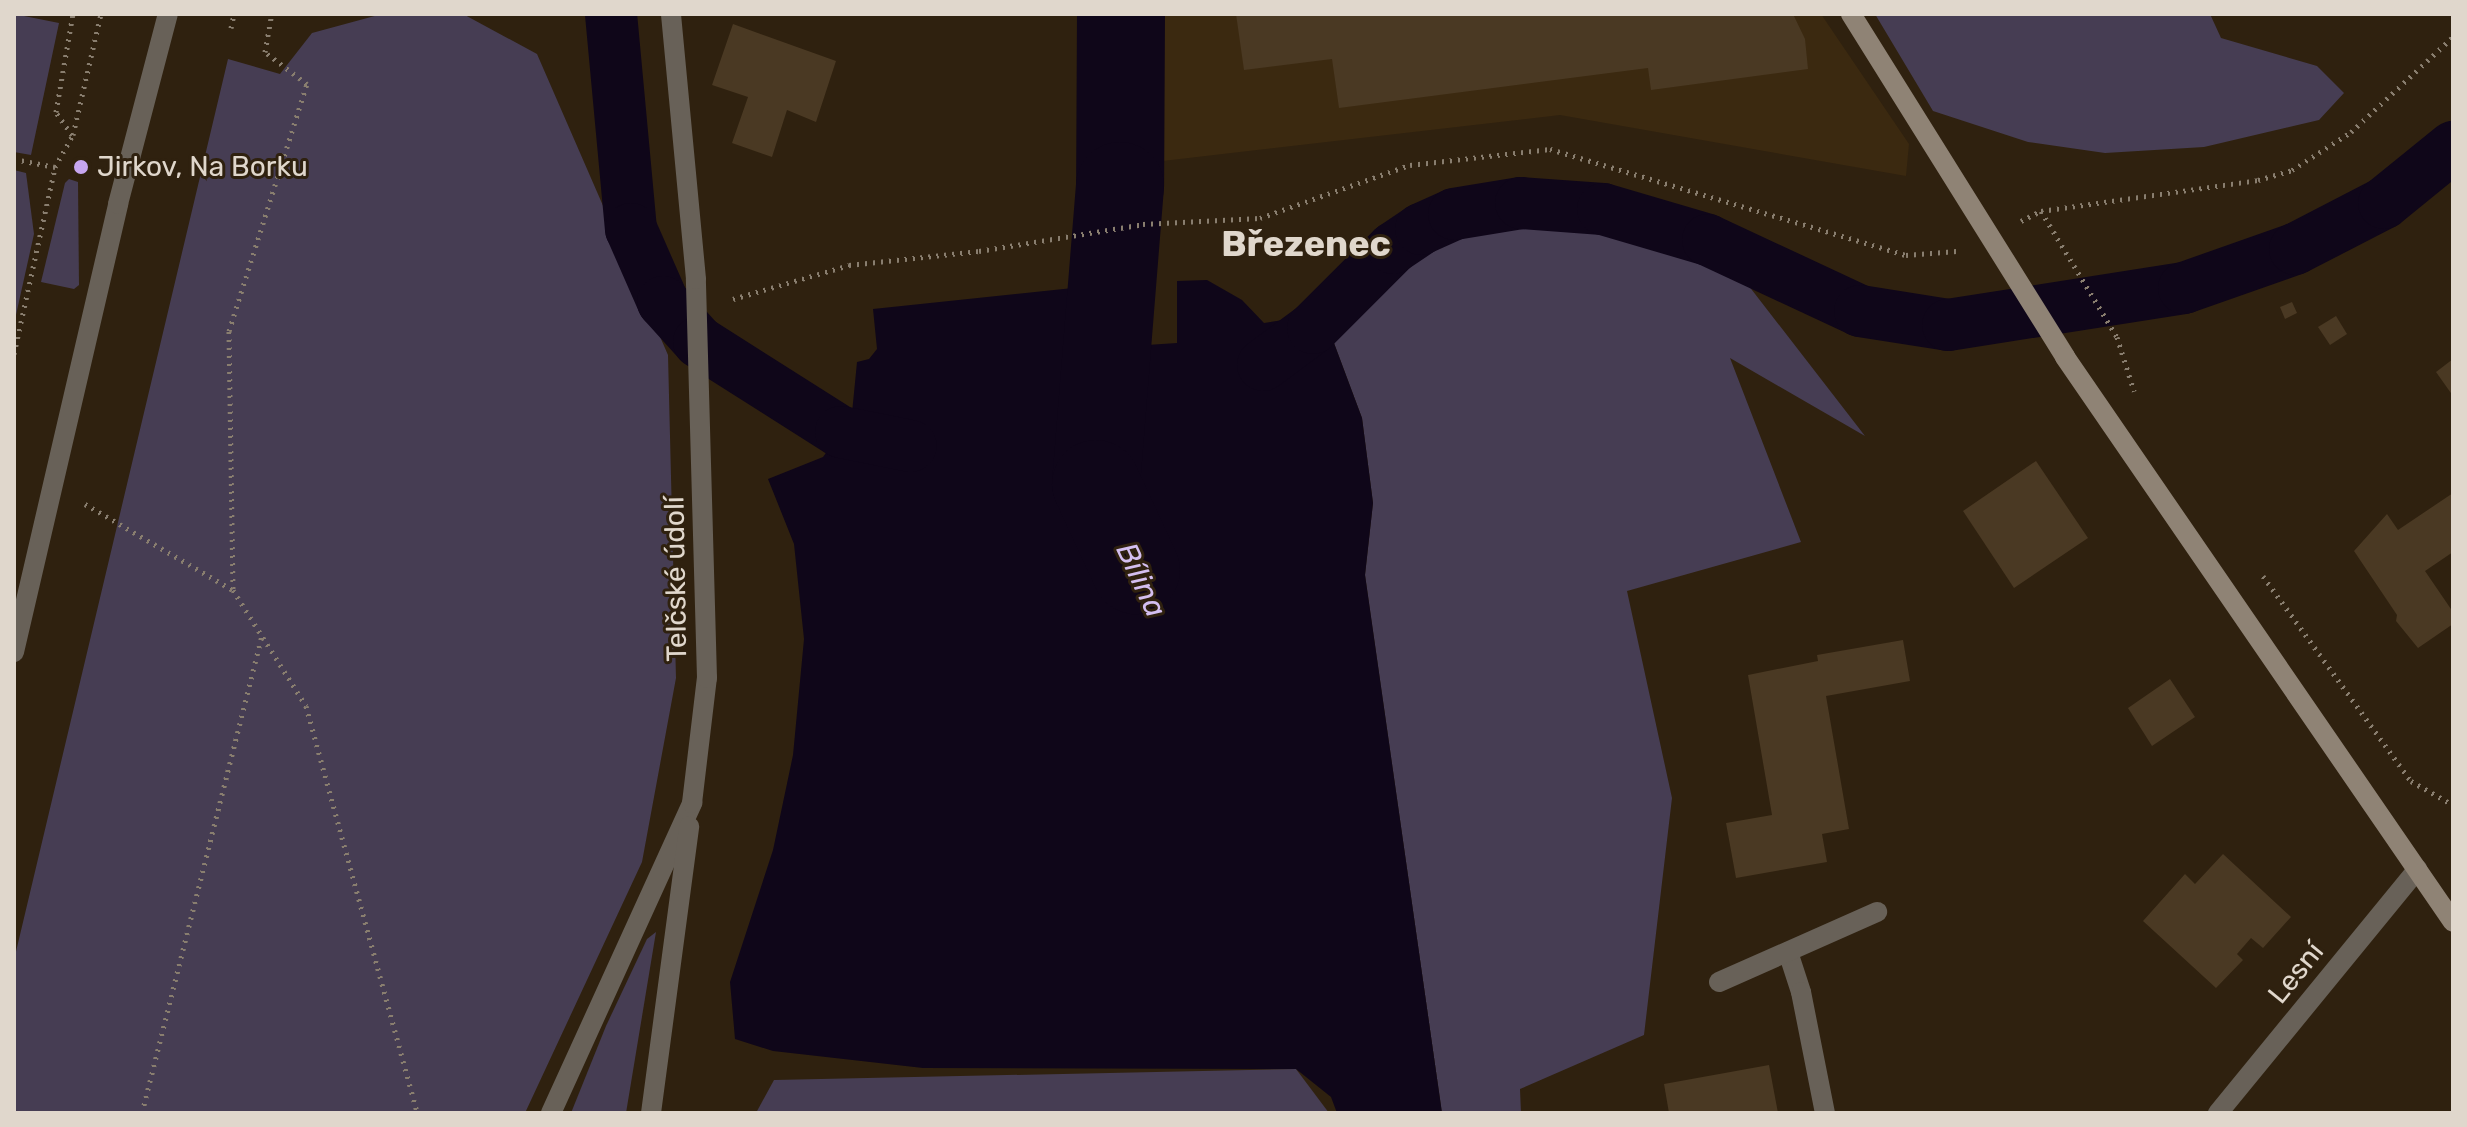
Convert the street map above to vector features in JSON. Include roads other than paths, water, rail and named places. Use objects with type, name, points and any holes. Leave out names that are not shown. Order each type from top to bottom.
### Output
[{"type":"street","points":[[14,652],[118,204],[168,14]]},
{"type":"street","name":"Telčské údolí","points":[[551,1113],[692,803],[707,678],[696,279],[671,14]]},
{"type":"street","points":[[1851,14],[2065,357],[2453,922]]},
{"type":"street","points":[[651,1113],[692,803]]},
{"type":"street","name":"Lesní","points":[[2218,1113],[2418,869]]},
{"type":"street","points":[[1719,982],[1877,912]]},
{"type":"street","points":[[1788,952],[1801,992],[1825,1113]]},
{"type":"water","points":[[1207,280],[1242,300],[1264,323],[1315,315],[1328,327],[1362,418],[1373,503],[1365,575],[1442,1113],[1337,1113],[1331,1097],[1296,1069],[923,1068],[773,1051],[735,1039],[730,982],[773,850],[793,755],[804,639],[794,544],[768,479],[823,457],[841,432],[852,413],[857,362],[869,359],[877,349],[873,309],[1073,288],[1073,457],[1113,461],[1136,283],[1142,284],[1147,345],[1177,343],[1177,281]]},
{"type":"waterway","points":[[611,14],[631,229],[663,302],[699,342],[841,432],[911,446]]},
{"type":"waterway","name":"Bílina","points":[[1121,14],[1120,186],[1096,484],[1136,570]]},
{"type":"waterway","points":[[1263,365],[1313,328],[1393,248],[1421,229],[1454,214],[1521,203],[1603,209],[1708,240],[1860,311],[1948,325],[2184,288],[2295,249],[2384,203],[2453,147]]},
{"type":"place","name":"Jirkov, Na Borku","points":[[81,167]]},
{"type":"district","name":"Březenec","points":[[1306,244]]}]
